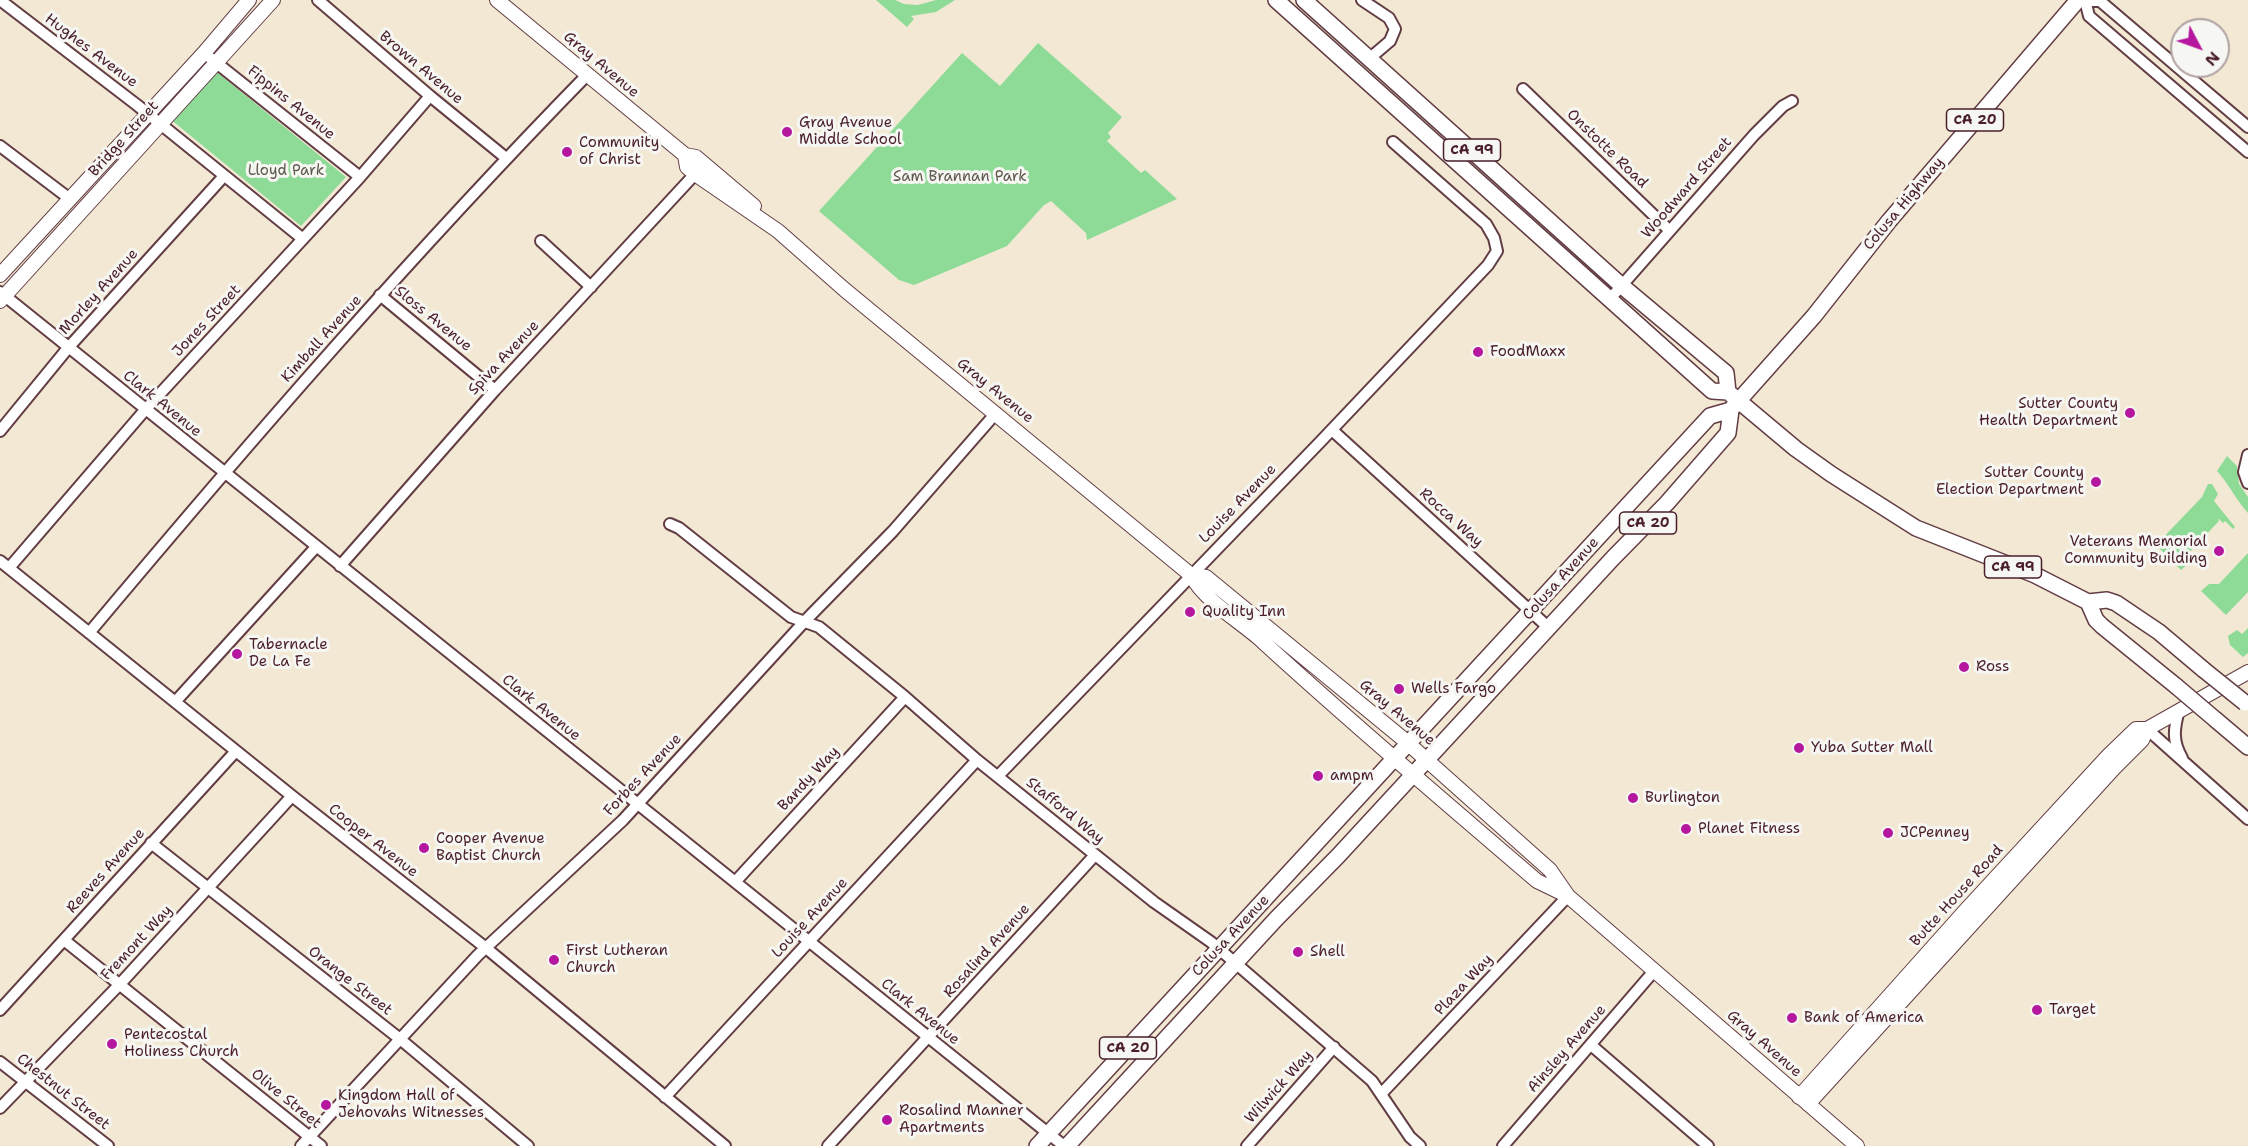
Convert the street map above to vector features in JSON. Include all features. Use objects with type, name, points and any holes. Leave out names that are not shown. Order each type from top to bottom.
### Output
[{"type":"highway","name":"CA 99","points":[[1276,0],[1712,391],[1733,401],[1851,489],[1896,517],[1936,537],[2035,575],[2088,602],[2107,600],[2116,603],[2159,632],[2247,705]]},
{"type":"highway","name":"CA 99","points":[[1304,0],[1622,286],[1726,373],[1733,401]]},
{"type":"highway","name":"Colusa Highway","points":[[1733,401],[1814,316],[1889,221],[2083,0]]},
{"type":"highway","name":"Colusa Avenue","points":[[1037,1146],[1710,416],[1733,401]]},
{"type":"highway","name":"Colusa Avenue","points":[[1065,1146],[1667,502],[1728,433],[1733,401]]},
{"type":"highway","points":[[2088,602],[2096,620],[2248,747]]},
{"type":"main road","name":"Bridge Street","points":[[0,275],[249,0]]},
{"type":"main road","name":"Bridge Street","points":[[2,296],[273,0]]},
{"type":"main road","name":"Gray Avenue","points":[[497,0],[685,155],[696,157],[704,163],[777,225],[778,231]]},
{"type":"main road","name":"Gray Avenue","points":[[685,155],[687,167],[695,174],[778,231],[845,290],[1191,575],[1197,587],[1250,630],[1310,686],[1538,881],[1568,896],[1857,1146]]},
{"type":"main road","name":"Gray Avenue","points":[[1191,575],[1206,577],[1408,743],[1551,870],[1568,896]]},
{"type":"main road","name":"Butte House Road","points":[[1804,1100],[1966,910],[2109,755],[2136,729],[2146,729],[2248,672]]},
{"type":"street","name":"Hughes Avenue","points":[[0,0],[161,124],[303,239]]},
{"type":"street","name":"Brown Avenue","points":[[318,0],[506,158]]},
{"type":"street","points":[[1362,0],[1389,18],[1395,29],[1390,41],[1370,58]]},
{"type":"street","points":[[2248,127],[2100,1],[2083,0],[2089,16],[2248,152]]},
{"type":"street","name":"Fippins Avenue","points":[[204,52],[360,177]]},
{"type":"street","name":"Kimball Avenue","points":[[89,633],[224,472],[380,295],[506,158],[588,74]]},
{"type":"street","name":"Onstotte Road","points":[[1523,89],[1669,230]]},
{"type":"street","name":"Jones Street","points":[[4,565],[360,177],[430,96]]},
{"type":"street","name":"Woodward Street","points":[[1610,300],[1754,135],[1792,101]]},
{"type":"street","name":"Louise Avenue","points":[[998,776],[1332,430],[1488,265],[1497,251],[1494,238],[1486,224],[1393,141]]},
{"type":"street","points":[[0,146],[70,199]]},
{"type":"street","name":"Spiva Avenue","points":[[340,566],[495,390],[695,174]]},
{"type":"street","name":"Morley Avenue","points":[[0,431],[68,348],[224,176]]},
{"type":"street","points":[[541,241],[591,287]]},
{"type":"street","name":"Sloss Avenue","points":[[380,295],[495,390]]},
{"type":"street","name":"Clark Avenue","points":[[2,296],[1065,1146]]},
{"type":"street","name":"Forbes Avenue","points":[[301,1146],[486,948],[637,804],[804,622],[893,531],[996,413]]},
{"type":"street","name":"Rocca Way","points":[[1332,430],[1549,628]]},
{"type":"street","points":[[2248,454],[2244,472],[2248,483]]},
{"type":"street","name":"Stafford Way","points":[[670,524],[679,528],[791,617],[819,627],[905,697],[977,760],[1095,855],[1154,902],[1219,949],[1372,1081],[1410,1137],[1420,1146]]},
{"type":"street","points":[[175,702],[316,547]]},
{"type":"street","name":"Cooper Avenue","points":[[4,565],[486,948],[725,1146]]},
{"type":"street","name":"Bandy Way","points":[[735,882],[905,697]]},
{"type":"street","points":[[2179,710],[2174,731],[2175,742],[2177,750],[2188,766]]},
{"type":"street","points":[[2146,729],[2248,819]]},
{"type":"street","name":"Reeves Avenue","points":[[0,1010],[236,751]]},
{"type":"street","name":"Louise Avenue","points":[[664,1097],[977,760]]},
{"type":"street","name":"Fremont Way","points":[[0,1107],[120,984],[292,796]]},
{"type":"street","name":"Orange Street","points":[[151,843],[400,1039],[528,1146]]},
{"type":"street","name":"Rosalind Avenue","points":[[828,1146],[1095,855]]},
{"type":"street","name":"Plaza Way","points":[[1382,1094],[1568,896]]},
{"type":"street","name":"Olive Street","points":[[64,940],[321,1146]]},
{"type":"street","name":"Ainsley Avenue","points":[[1503,1146],[1654,971]]},
{"type":"street","points":[[1591,1045],[1708,1146]]},
{"type":"street","name":"Wilwick Way","points":[[1247,1146],[1334,1047]]},
{"type":"street","name":"Chestnut Street","points":[[0,1062],[108,1146]]},
{"type":"green space","points":[[876,0],[895,0],[904,4],[918,5],[936,0],[955,0],[936,12],[911,16],[914,19],[907,27]]},
{"type":"green space","name":"Sam Brannan Park","points":[[1038,43],[1122,117],[1108,133],[1111,137],[1107,141],[1141,173],[1145,170],[1177,199],[1087,240],[1086,233],[1051,201],[1044,205],[1007,246],[914,285],[899,280],[819,211],[962,53],[1000,86]]},
{"type":"green space","name":"Lloyd Park","points":[[208,65],[346,177],[301,226],[164,114]]},
{"type":"green space","points":[[2227,456],[2237,466],[2239,484],[2248,497],[2248,513],[2217,471]]},
{"type":"green space","points":[[2208,484],[2212,484],[2218,494],[2214,501],[2235,527],[2233,529],[2218,518],[2219,521],[2184,558],[2189,563],[2181,570],[2156,545],[2202,497]]},
{"type":"green space","points":[[2248,553],[2248,592],[2226,615],[2201,591],[2209,584],[2219,584]]},
{"type":"green space","points":[[2248,628],[2248,653],[2243,657],[2230,645],[2228,636],[2237,630],[2242,634]]},
{"type":"place","name":"Gray Avenue Middle School","points":[[787,132]]},
{"type":"place","name":"Community of Christ","points":[[567,152]]},
{"type":"place","name":"FoodMaxx","points":[[1478,352]]},
{"type":"place","name":"Sutter County Health Department","points":[[2130,413]]},
{"type":"place","name":"Sutter County Election Department","points":[[2096,482]]},
{"type":"place","name":"Veterans Memorial Community Building","points":[[2219,551]]},
{"type":"place","name":"Quality Inn","points":[[1190,612]]},
{"type":"place","name":"Tabernacle De La Fe","points":[[237,654]]},
{"type":"place","name":"Ross","points":[[1964,667]]},
{"type":"place","name":"Wells Fargo","points":[[1399,689]]},
{"type":"place","name":"Yuba Sutter Mall","points":[[1799,748]]},
{"type":"place","name":"ampm","points":[[1318,776]]},
{"type":"place","name":"Burlington","points":[[1633,798]]},
{"type":"place","name":"Planet Fitness","points":[[1686,829]]},
{"type":"place","name":"JCPenney","points":[[1888,833]]},
{"type":"place","name":"Cooper Avenue Baptist Church","points":[[424,848]]},
{"type":"place","name":"Shell","points":[[1298,952]]},
{"type":"place","name":"First Lutheran Church","points":[[554,960]]},
{"type":"place","name":"Target","points":[[2037,1010]]},
{"type":"place","name":"Bank of America","points":[[1792,1018]]},
{"type":"place","name":"Pentecostal Holiness Church","points":[[112,1044]]},
{"type":"place","name":"Kingdom Hall of Jehovahs Witnesses","points":[[326,1105]]},
{"type":"place","name":"Rosalind Manner Apartments","points":[[887,1120]]}]
